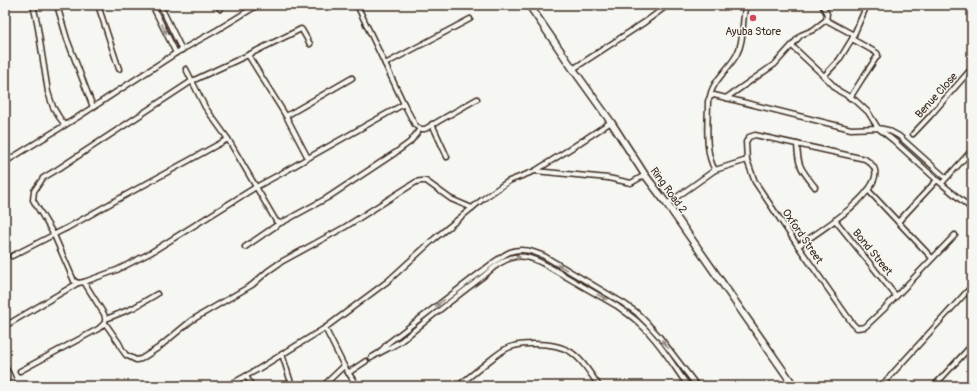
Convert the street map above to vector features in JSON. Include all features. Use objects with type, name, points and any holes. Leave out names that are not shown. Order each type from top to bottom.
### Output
[{"type":"main road","name":"Ring Road 2","points":[[529,5],[794,386]]},
{"type":"street","points":[[33,5],[48,92],[53,107],[65,125]]},
{"type":"street","points":[[58,5],[67,39],[93,107]]},
{"type":"street","points":[[98,5],[119,69]]},
{"type":"street","points":[[152,5],[176,53]]},
{"type":"street","points":[[160,5],[182,50]]},
{"type":"street","points":[[5,161],[65,125],[176,53],[258,5]]},
{"type":"street","points":[[357,5],[404,104],[415,125],[420,129],[425,129],[477,99]]},
{"type":"street","points":[[573,69],[668,5]]},
{"type":"street","points":[[715,170],[710,160],[707,138],[708,101],[714,85],[728,68],[742,45],[746,5]]},
{"type":"street","points":[[726,98],[775,64],[801,35],[813,30],[826,20],[827,14],[822,5]]},
{"type":"street","points":[[824,76],[839,60],[867,5]]},
{"type":"street","points":[[385,64],[470,18]]},
{"type":"street","points":[[826,20],[878,55],[850,98]]},
{"type":"street","points":[[78,283],[74,281],[54,235],[32,200],[34,191],[43,178],[192,81],[301,29],[310,44]]},
{"type":"street","points":[[792,46],[839,91],[855,100],[868,112],[878,128],[972,209]]},
{"type":"street","points":[[248,55],[286,116],[308,158]]},
{"type":"street","name":"Benue Close","points":[[913,134],[972,68]]},
{"type":"street","points":[[186,70],[205,107],[228,139],[276,221],[280,223]]},
{"type":"street","points":[[286,116],[352,78]]},
{"type":"street","points":[[710,97],[714,96],[726,98],[851,129],[878,128],[888,130],[899,136],[947,177]]},
{"type":"street","points":[[5,326],[78,283],[117,270],[150,253],[269,179],[404,104]]},
{"type":"street","points":[[227,386],[325,328],[388,281],[472,208],[509,181],[535,171],[611,122]]},
{"type":"street","points":[[432,124],[447,157]]},
{"type":"street","points":[[245,247],[280,223],[327,198],[395,153],[410,142],[420,129]]},
{"type":"street","name":"Oxford Street","points":[[797,144],[755,136],[749,137],[746,142],[747,160],[755,182],[798,246],[857,328],[865,326],[896,296]]},
{"type":"street","points":[[12,256],[54,235],[228,139]]},
{"type":"street","points":[[798,246],[857,203],[874,180],[876,171],[872,164],[865,159],[797,144],[801,170],[815,187]]},
{"type":"street","points":[[942,183],[971,152]]},
{"type":"street","points":[[667,204],[715,170],[747,160]]},
{"type":"street","points":[[535,171],[608,178],[631,183],[646,175]]},
{"type":"street","points":[[898,222],[937,180]]},
{"type":"street","points":[[84,282],[104,314],[105,321],[119,342],[122,351],[126,355],[136,360],[141,359],[158,348],[192,320],[252,285],[281,262],[345,227],[416,182],[426,182],[451,199],[472,208]]},
{"type":"street","points":[[868,190],[932,258]]},
{"type":"street","name":"Bond Street","points":[[835,220],[896,296]]},
{"type":"street","points":[[896,296],[954,235]]},
{"type":"street","points":[[461,290],[494,262],[511,251],[524,249],[544,256],[636,312],[654,331],[697,386]]},
{"type":"street","points":[[371,358],[381,351],[388,343],[502,262],[523,256],[532,258],[544,264],[628,313],[649,334],[688,386]]},
{"type":"street","points":[[882,385],[972,286]]},
{"type":"street","points":[[20,371],[98,329],[105,321],[133,308],[157,294]]},
{"type":"street","points":[[325,328],[344,366],[357,386]]},
{"type":"street","points":[[458,386],[505,349],[519,344],[537,343],[551,344],[565,348],[574,354],[586,366],[599,386]]},
{"type":"street","points":[[934,386],[972,345]]},
{"type":"street","points":[[282,354],[292,386]]},
{"type":"street","points":[[348,373],[366,361]]},
{"type":"street","points":[[675,367],[680,363]]},
{"type":"street","points":[[323,386],[344,366]]},
{"type":"street","points":[[5,367],[10,374],[14,386]]},
{"type":"street","points":[[246,376],[252,386]]},
{"type":"place","name":"Ayuba Store","points":[[753,18]]}]
